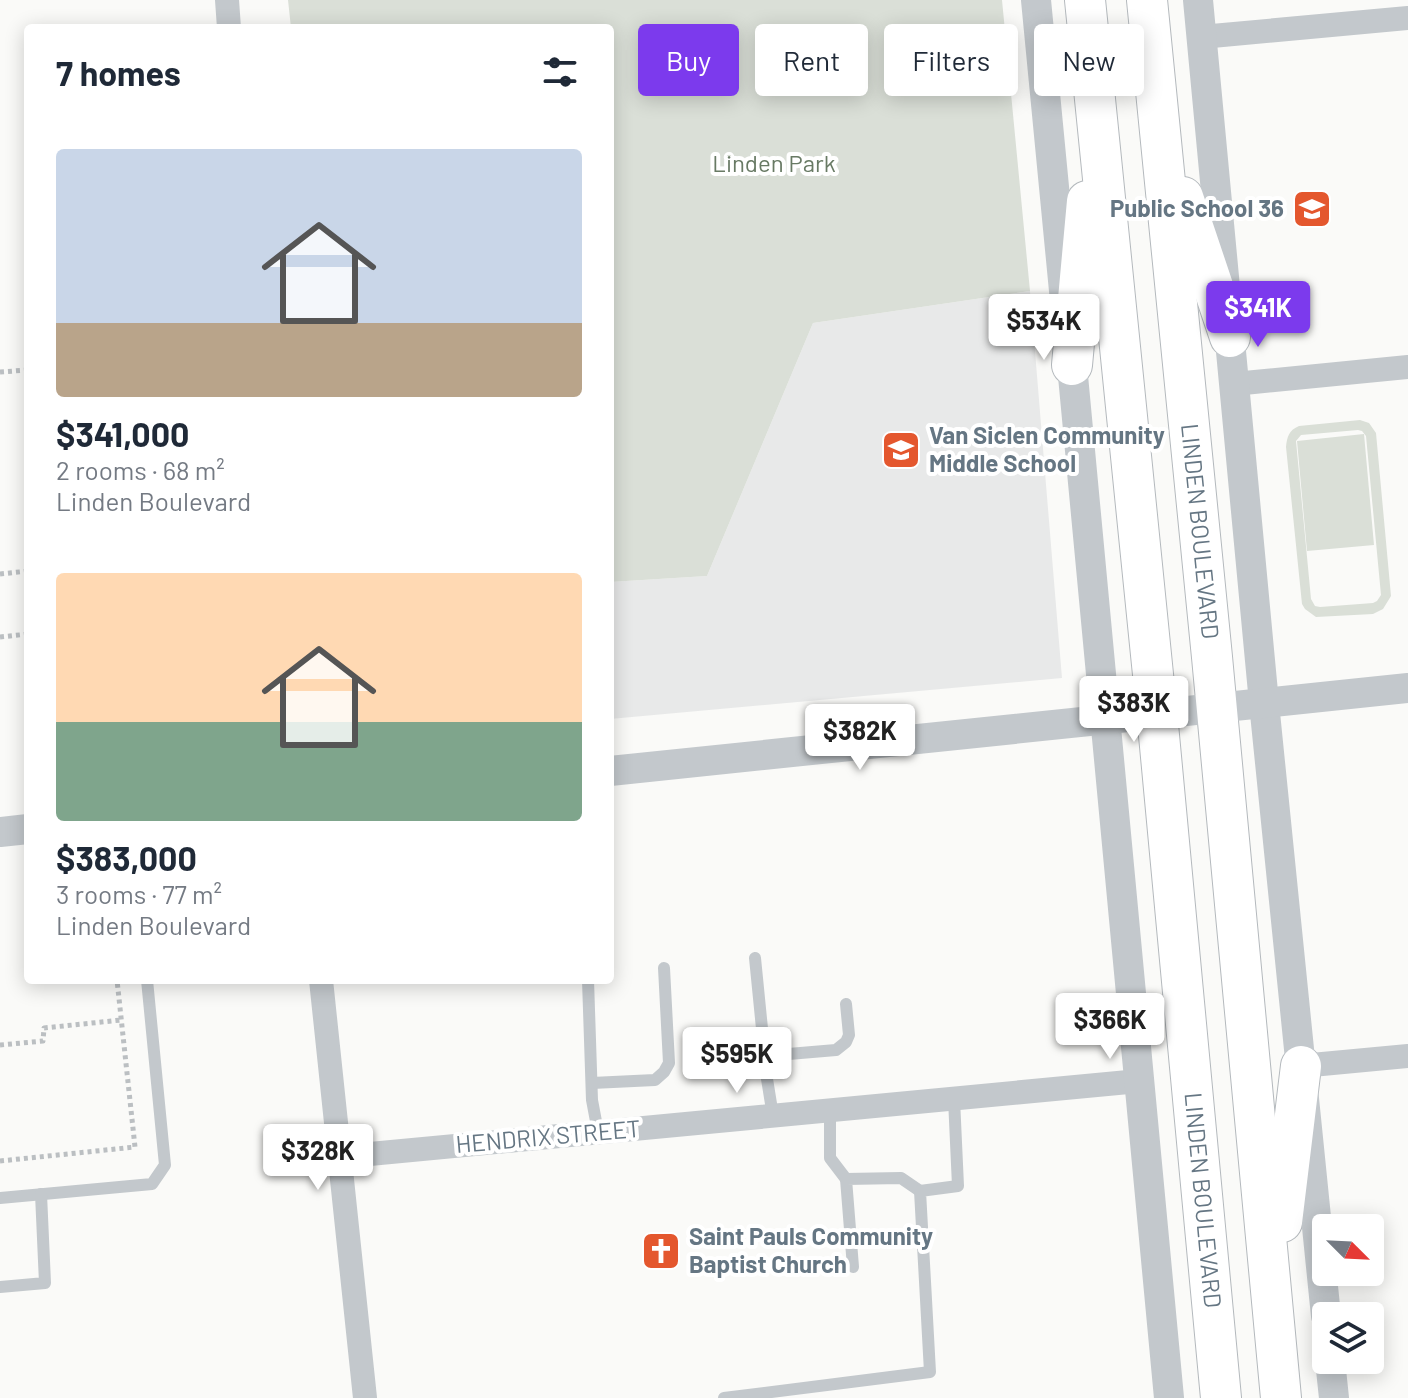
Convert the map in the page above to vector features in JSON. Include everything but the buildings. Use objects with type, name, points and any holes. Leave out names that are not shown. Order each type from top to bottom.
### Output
[{"type":"highway","name":"LINDEN BOULEVARD","points":[[1085,0],[1157,714],[1221,1398]]},
{"type":"highway","name":"LINDEN BOULEVARD","points":[[1147,0],[1281,1398]]},
{"type":"highway","points":[[1072,365],[1096,109]]},
{"type":"highway","points":[[1160,130],[1230,337]]},
{"type":"highway","points":[[1272,1301],[1301,1066]]},
{"type":"street","points":[[227,0],[229,24]]},
{"type":"street","points":[[1036,0],[1169,1398]]},
{"type":"street","name":"LINDEN BOULEVARD","points":[[1198,0],[1325,1302]]},
{"type":"street","points":[[1201,37],[1408,18]]},
{"type":"street","points":[[1234,384],[1408,367]]},
{"type":"street","points":[[614,771],[1408,688]]},
{"type":"street","points":[[0,832],[24,829]]},
{"type":"street","points":[[321,984],[365,1398]]},
{"type":"street","points":[[1301,1066],[1408,1056]]},
{"type":"street","name":"HENDRIX STREET","points":[[338,1157],[1139,1081]]},
{"type":"street","points":[[1331,1374],[1334,1398]]},
{"type":"lane","points":[[755,958],[773,1116]]},
{"type":"lane","points":[[592,1083],[655,1080],[664,1072],[669,1063],[664,968]]},
{"type":"lane","points":[[0,1198],[152,1184],[165,1165],[147,984]]},
{"type":"lane","points":[[588,984],[592,1100],[598,1132]]},
{"type":"lane","points":[[765,1056],[836,1050],[849,1035],[846,1004]]},
{"type":"lane","points":[[846,1179],[901,1178],[920,1191],[958,1186],[954,1099]]},
{"type":"lane","points":[[830,1110],[830,1158],[846,1179],[853,1267]]},
{"type":"lane","points":[[724,1398],[930,1372],[920,1191]]},
{"type":"lane","points":[[0,1287],[45,1283],[41,1194]]},
{"type":"path","points":[[0,372],[24,370]]},
{"type":"path","points":[[0,574],[24,571]]},
{"type":"path","points":[[0,637],[24,634]]},
{"type":"path","points":[[0,1161],[135,1147],[117,984]]},
{"type":"path","points":[[0,1045],[43,1041],[44,1028],[121,1020]]},
{"type":"shaded area","name":"Van Siclen Community Middle School","points":[[1030,291],[1062,678],[614,719],[614,582],[707,576],[813,323]]},
{"type":"green space","name":"Linden Park","points":[[288,0],[1002,0],[1004,24],[884,24],[884,96],[1011,96],[1030,291],[813,323],[707,576],[614,582],[614,24],[291,24]]},
{"type":"green space","points":[[1360,420],[1369,423],[1376,433],[1391,596],[1383,609],[1373,614],[1316,617],[1302,604],[1286,447],[1289,434],[1299,426]],"holes":[[[1362,431],[1366,436],[1381,595],[1373,603],[1315,606],[1311,599],[1296,441],[1301,435]]]},
{"type":"green space","points":[[1364,434],[1374,545],[1307,551],[1297,441]]},
{"type":"place","name":"Public School 36","points":[[1312,209]]},
{"type":"place","name":"Van Siclen Community Middle School","points":[[901,450]]},
{"type":"place","name":"Saint Pauls Community Baptist Church","points":[[661,1251]]}]
